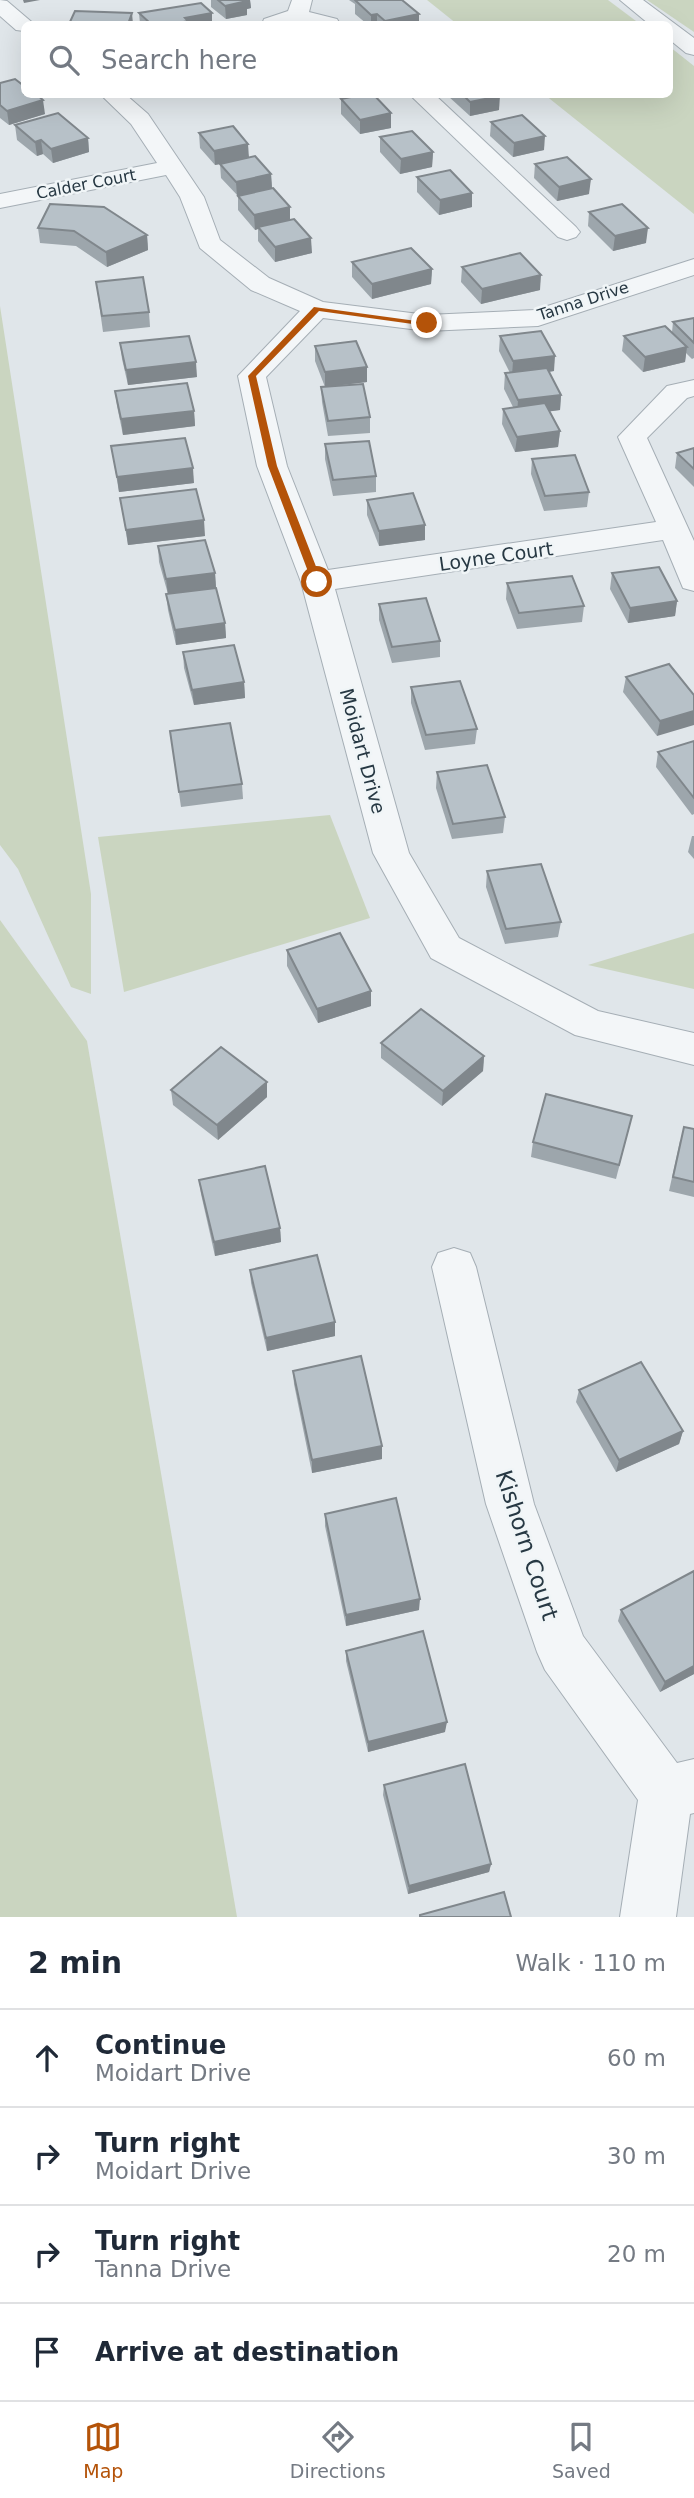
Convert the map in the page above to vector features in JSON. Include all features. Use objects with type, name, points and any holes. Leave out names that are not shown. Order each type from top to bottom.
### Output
[{"type":"street","points":[[630,0],[658,21]]},
{"type":"street","points":[[0,5],[21,22]]},
{"type":"street","points":[[277,21],[299,7],[325,21]]},
{"type":"street","points":[[673,32],[694,48]]},
{"type":"street","name":"Tanna Drive","points":[[116,98],[140,119],[173,167],[192,197],[209,243],[260,284],[317,309],[427,323],[538,318],[694,267]]},
{"type":"street","points":[[424,98],[567,232]]},
{"type":"street","name":"Calder Court","points":[[0,201],[173,167]]},
{"type":"street","name":"Moidart Drive","points":[[317,309],[252,376],[272,466],[317,582],[391,853],[445,948],[589,1024],[694,1049]]},
{"type":"street","points":[[694,388],[677,392],[632,437],[674,529],[694,581]]},
{"type":"street","name":"Loyne Court","points":[[317,582],[674,529]]},
{"type":"street","name":"Kishorn Court","points":[[454,1267],[510,1504],[563,1651],[680,1789],[648,1917]]},
{"type":"green space","points":[[427,0],[608,0],[636,21],[453,21]]},
{"type":"green space","points":[[647,0],[694,0],[694,32]]},
{"type":"green space","points":[[673,49],[694,66],[694,214],[549,98],[673,98]]},
{"type":"green space","points":[[0,306],[91,894],[91,994],[71,987],[18,869],[0,845]]},
{"type":"green space","points":[[330,815],[370,918],[124,992],[98,837]]},
{"type":"green space","points":[[0,920],[87,1041],[237,1917],[0,1917]]},
{"type":"green space","points":[[694,933],[694,989],[588,965]]},
{"type":"building","points":[[218,0],[245,0],[247,1],[225,6]]},
{"type":"building","points":[[355,0],[402,0],[419,14],[385,21],[377,14],[371,15]]},
{"type":"building","points":[[201,3],[212,13],[185,18],[188,21],[148,21],[139,13]]},
{"type":"building","points":[[75,11],[132,13],[129,21],[70,21]]},
{"type":"building","points":[[15,79],[21,84],[21,98],[43,100],[7,111],[0,105],[0,83]]},
{"type":"building","points":[[377,98],[391,113],[360,120],[341,99]]},
{"type":"building","points":[[466,98],[490,98],[470,102]]},
{"type":"building","points":[[58,113],[88,138],[51,149],[41,140],[35,142],[15,125]]},
{"type":"building","points":[[522,115],[545,136],[514,143],[491,122]]},
{"type":"building","points":[[233,126],[248,144],[214,151],[199,133]]},
{"type":"building","points":[[412,131],[433,152],[401,159],[380,137]]},
{"type":"building","points":[[255,156],[271,174],[236,182],[220,164]]},
{"type":"building","points":[[567,157],[591,179],[559,187],[535,164]]},
{"type":"building","points":[[450,170],[472,193],[440,200],[417,177]]},
{"type":"building","points":[[273,188],[290,207],[254,215],[238,196]]},
{"type":"building","points":[[50,204],[104,207],[147,235],[106,252],[74,231],[38,228]]},
{"type":"building","points":[[622,204],[648,228],[615,236],[589,212]]},
{"type":"building","points":[[294,219],[311,238],[275,247],[258,227]]},
{"type":"building","points":[[411,248],[432,269],[372,284],[352,262]]},
{"type":"building","points":[[520,253],[541,275],[482,289],[462,267]]},
{"type":"building","points":[[143,277],[149,312],[102,316],[96,282]]},
{"type":"building","points":[[694,318],[694,343],[673,322]]},
{"type":"building","points":[[665,326],[687,347],[645,357],[624,336]]},
{"type":"building","points":[[541,331],[555,356],[513,361],[500,336]]},
{"type":"building","points":[[189,336],[196,362],[126,370],[120,343]]},
{"type":"building","points":[[356,341],[367,367],[325,372],[315,346]]},
{"type":"building","points":[[547,368],[561,395],[518,400],[505,373]]},
{"type":"building","points":[[187,383],[194,411],[121,419],[115,391]]},
{"type":"building","points":[[363,384],[370,417],[328,421],[321,387]]},
{"type":"building","points":[[545,403],[560,431],[517,437],[503,409]]},
{"type":"building","points":[[185,438],[193,468],[117,477],[111,446]]},
{"type":"building","points":[[369,441],[376,476],[333,480],[325,444]]},
{"type":"building","points":[[694,448],[694,469],[677,453]]},
{"type":"building","points":[[575,455],[589,492],[545,496],[532,459]]},
{"type":"building","points":[[196,489],[204,520],[126,530],[120,498]]},
{"type":"building","points":[[413,493],[425,525],[379,531],[367,500]]},
{"type":"building","points":[[205,540],[215,573],[166,579],[158,546]]},
{"type":"building","points":[[659,567],[677,601],[630,608],[612,573]]},
{"type":"building","points":[[572,576],[584,606],[519,613],[507,583]]},
{"type":"building","points":[[216,588],[225,623],[175,630],[166,594]]},
{"type":"building","points":[[426,598],[440,641],[392,647],[379,604]]},
{"type":"building","points":[[234,645],[244,682],[192,690],[183,652]]},
{"type":"building","points":[[669,664],[694,695],[694,711],[660,721],[626,677]]},
{"type":"building","points":[[460,681],[477,729],[426,735],[411,687]]},
{"type":"building","points":[[230,723],[242,784],[179,792],[170,731]]},
{"type":"building","points":[[694,741],[694,798],[658,752]]},
{"type":"building","points":[[487,765],[505,817],[453,824],[437,772]]},
{"type":"building","points":[[541,864],[561,922],[506,929],[487,871]]},
{"type":"building","points":[[340,933],[371,991],[317,1009],[287,950]]},
{"type":"building","points":[[421,1009],[484,1056],[443,1091],[381,1043]]},
{"type":"building","points":[[221,1047],[267,1082],[217,1125],[171,1090]]},
{"type":"building","points":[[546,1094],[632,1116],[619,1165],[533,1142]]},
{"type":"building","points":[[684,1127],[694,1129],[694,1182],[673,1177]]},
{"type":"building","points":[[265,1166],[280,1228],[214,1242],[199,1180]]},
{"type":"building","points":[[317,1255],[335,1322],[266,1338],[250,1270]]},
{"type":"building","points":[[361,1356],[382,1446],[312,1460],[293,1371]]},
{"type":"building","points":[[641,1362],[683,1431],[619,1460],[579,1390]]},
{"type":"building","points":[[396,1498],[420,1599],[346,1615],[325,1514]]},
{"type":"building","points":[[694,1571],[694,1666],[665,1682],[621,1610]]},
{"type":"building","points":[[423,1631],[447,1722],[368,1742],[346,1651]]},
{"type":"building","points":[[465,1764],[491,1864],[409,1886],[384,1785]]},
{"type":"building","points":[[504,1892],[511,1917],[420,1917],[420,1915]]},
{"type":"route","points":[[317,582],[272,466],[252,376],[317,309],[427,323]]}]
